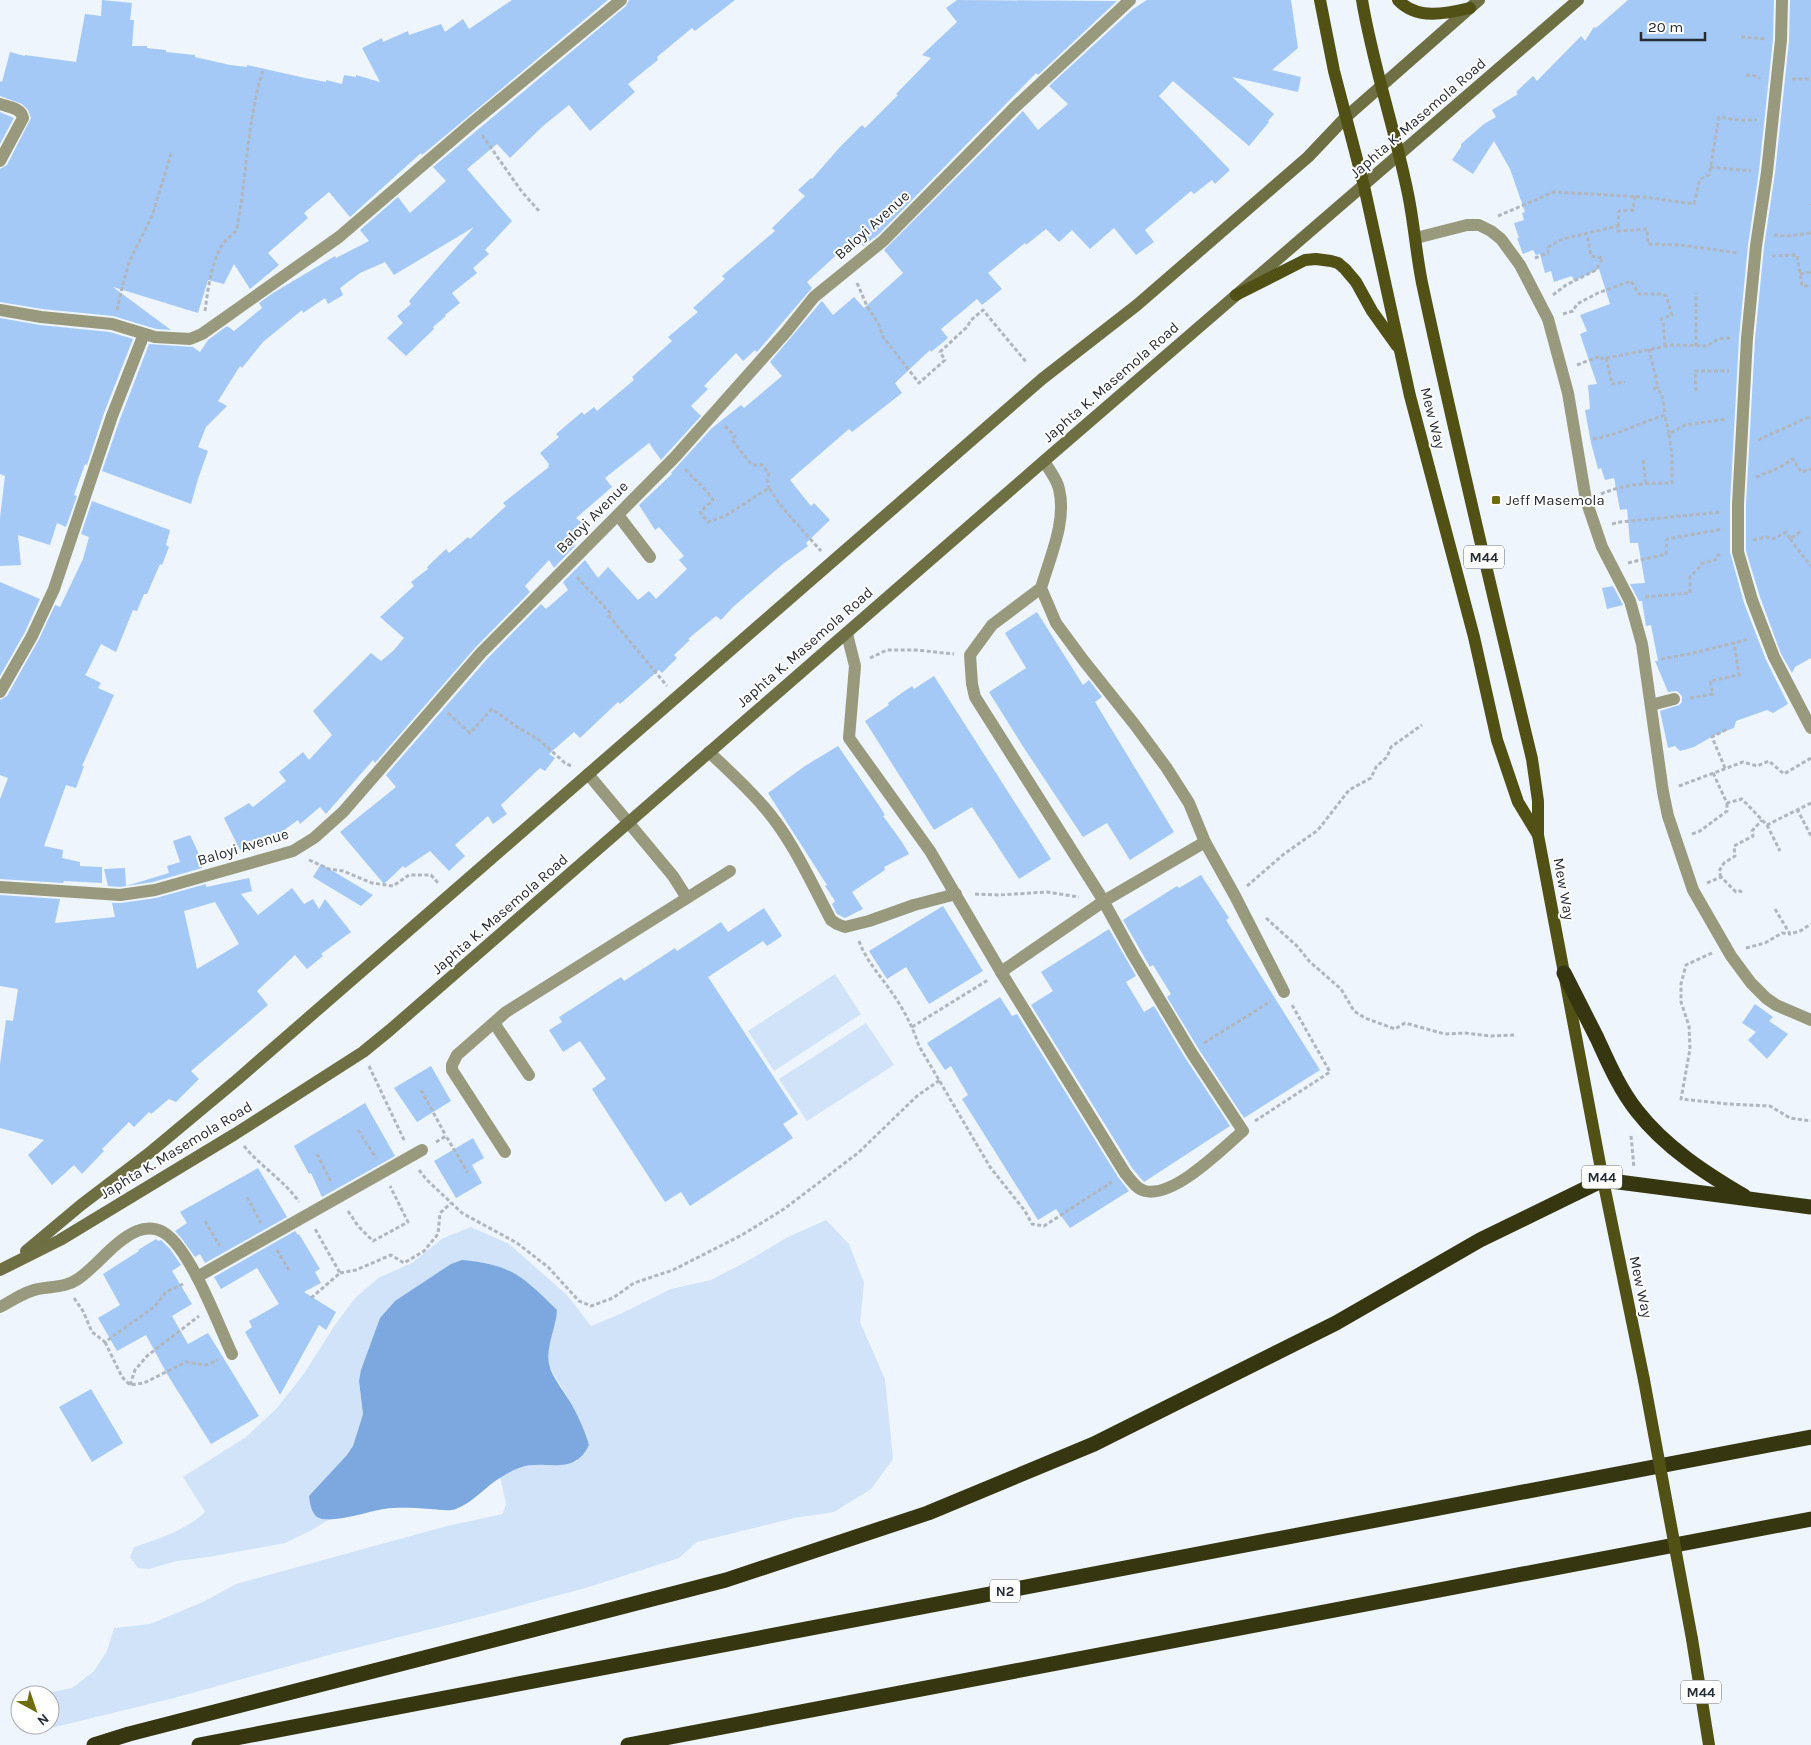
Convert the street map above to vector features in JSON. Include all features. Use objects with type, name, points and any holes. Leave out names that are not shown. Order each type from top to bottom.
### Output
[{"type":"highway","points":[[1564,973],[1611,1067],[1636,1110],[1659,1136],[1687,1158],[1716,1179],[1750,1199]]},
{"type":"highway","points":[[94,1745],[129,1734],[726,1580],[928,1513],[1094,1444],[1336,1323],[1480,1240],[1603,1180],[1811,1207]]},
{"type":"highway","name":"N2","points":[[199,1745],[1811,1437]]},
{"type":"highway","points":[[628,1745],[1811,1519]]},
{"type":"main road","name":"Mew Way","points":[[1320,0],[1334,71],[1364,186],[1419,432],[1474,637],[1497,740],[1518,802],[1538,835]]},
{"type":"main road","name":"Mew Way","points":[[1362,0],[1370,41],[1400,154],[1422,280],[1532,759],[1538,801],[1538,835],[1603,1180],[1644,1380],[1710,1745]]},
{"type":"main road","points":[[1398,0],[1412,11],[1423,14],[1451,12],[1475,4]]},
{"type":"main road","name":"Japhta K. Masemola Road","points":[[0,1270],[69,1235],[235,1134],[363,1052],[629,824],[709,752],[1044,461],[1578,0]]},
{"type":"main road","name":"Japhta K. Masemola Road","points":[[13,1263],[81,1205],[148,1154],[238,1079],[1042,379],[1137,305],[1308,157],[1346,117],[1475,4]]},
{"type":"main road","points":[[1236,295],[1305,260],[1316,259],[1338,263],[1356,282],[1372,311],[1400,350]]},
{"type":"street","points":[[0,310],[41,318],[112,324],[154,338],[190,338],[202,334],[339,237],[472,123],[621,0]]},
{"type":"street","name":"Baloyi Avenue","points":[[0,887],[120,895],[155,890],[293,851],[314,838],[343,812],[481,653],[675,457],[786,332],[814,297],[883,241],[1014,108],[1130,0]]},
{"type":"street","points":[[1782,0],[1781,40],[1771,120],[1767,172],[1755,256],[1744,372],[1738,548],[1742,571],[1774,657],[1811,728]]},
{"type":"street","points":[[0,104],[18,110],[23,118],[0,161]]},
{"type":"street","points":[[1416,238],[1467,225],[1479,225],[1501,239],[1520,265],[1541,304],[1548,319],[1562,370],[1586,500],[1595,528],[1630,601],[1645,661],[1663,792],[1676,842],[1692,890],[1731,956],[1751,983],[1776,1005],[1811,1020]]},
{"type":"street","points":[[0,692],[32,636],[54,589],[112,416],[144,334]]},
{"type":"street","points":[[847,634],[855,666],[849,738],[930,851],[1001,972],[1125,1173],[1136,1187],[1144,1191],[1155,1192],[1166,1189],[1203,1166],[1243,1131],[1191,1052],[1104,901],[975,697],[972,684],[970,654],[992,625],[1041,588],[1061,516],[1059,487],[1044,461]]},
{"type":"street","points":[[618,515],[650,557]]},
{"type":"street","points":[[1041,588],[1056,623],[1166,767],[1189,803],[1205,842],[1284,992]]},
{"type":"street","points":[[1651,705],[1674,699]]},
{"type":"street","points":[[709,752],[748,790],[775,821],[831,920],[841,927],[869,921],[914,904],[956,894]]},
{"type":"street","points":[[588,774],[673,876],[687,898]]},
{"type":"street","points":[[1001,972],[1104,901],[1205,842]]},
{"type":"street","points":[[505,1152],[452,1070],[452,1065],[457,1055],[506,1012],[730,871]]},
{"type":"street","points":[[494,1023],[529,1075]]},
{"type":"street","points":[[197,1277],[422,1150]]},
{"type":"street","points":[[0,1307],[36,1289],[67,1285],[77,1280],[123,1240],[138,1231],[148,1228],[157,1229],[170,1237],[197,1277],[232,1354]]},
{"type":"path","points":[[1741,37],[1781,40]]},
{"type":"path","points":[[202,334],[208,287],[213,268],[222,244],[236,231],[257,91],[263,70]]},
{"type":"path","points":[[1479,225],[1554,192],[1635,196],[1694,204],[1700,179],[1709,175],[1718,117],[1739,120],[1771,120]]},
{"type":"path","points":[[472,123],[500,158],[522,192],[540,212]]},
{"type":"path","points":[[112,324],[119,304],[122,283],[130,260],[152,216],[170,154]]},
{"type":"path","points":[[1710,167],[1735,171],[1767,172]]},
{"type":"path","points":[[1635,196],[1633,210],[1618,211],[1618,230],[1648,229],[1648,244],[1680,244],[1755,256],[1798,255],[1802,286],[1811,286]]},
{"type":"path","points":[[1520,265],[1548,252],[1548,247],[1563,239],[1618,226]]},
{"type":"path","points":[[1758,235],[1788,236],[1811,233]]},
{"type":"path","points":[[1541,304],[1566,285],[1596,270],[1603,258],[1591,256],[1587,234]]},
{"type":"path","points":[[852,266],[858,287],[879,325],[883,338],[919,383],[945,360],[940,352],[983,310],[1027,363]]},
{"type":"path","points":[[1800,274],[1811,272]]},
{"type":"path","points":[[1548,319],[1573,311],[1577,304],[1598,293],[1631,281],[1639,294],[1662,294],[1666,296],[1672,315],[1661,319],[1666,346]]},
{"type":"path","points":[[1696,293],[1696,346]]},
{"type":"path","points":[[1562,370],[1600,356],[1602,359],[1672,344],[1706,346],[1713,342]]},
{"type":"path","points":[[1586,500],[1610,490],[1646,483],[1672,484],[1672,455],[1669,434],[1662,394],[1655,389],[1658,387],[1649,349]]},
{"type":"path","points":[[1606,358],[1612,384],[1625,382]]},
{"type":"path","points":[[1696,391],[1695,371],[1724,370],[1744,372]]},
{"type":"path","points":[[714,414],[734,436],[732,440],[752,464],[762,465],[769,473],[767,479],[769,488],[781,506],[831,563]]},
{"type":"path","points":[[1576,442],[1605,437],[1665,415]]},
{"type":"path","points":[[1741,447],[1770,436],[1811,416]]},
{"type":"path","points":[[1669,434],[1685,425],[1742,418]]},
{"type":"path","points":[[675,457],[693,479],[702,485],[713,500],[700,512],[708,522],[725,516],[769,488]]},
{"type":"path","points":[[1739,483],[1779,468],[1793,459],[1802,472],[1811,469]]},
{"type":"path","points":[[1643,460],[1646,483]]},
{"type":"path","points":[[1595,528],[1620,522],[1738,511]]},
{"type":"path","points":[[1613,566],[1666,554],[1667,539],[1738,528]]},
{"type":"path","points":[[1790,539],[1801,531]]},
{"type":"path","points":[[1630,601],[1637,598],[1668,594],[1685,595],[1690,593],[1690,577],[1701,564],[1717,559],[1718,555],[1766,537],[1773,539],[1786,532],[1811,566]]},
{"type":"path","points":[[566,566],[610,613],[608,615],[676,697]]},
{"type":"path","points":[[1645,661],[1689,654],[1765,634]]},
{"type":"path","points":[[1674,699],[1713,694],[1710,681],[1739,675],[1734,643]]},
{"type":"path","points":[[855,666],[887,650],[970,654]]},
{"type":"path","points":[[436,703],[470,733],[492,709],[538,739],[565,764],[588,774]]},
{"type":"path","points":[[1422,725],[1391,747],[1387,758],[1376,767],[1371,778],[1349,790],[1318,830],[1284,854],[1235,896],[1267,919],[1298,947],[1341,990],[1354,1011],[1365,1018],[1395,1029],[1405,1023],[1445,1034],[1514,1035]]},
{"type":"path","points":[[1725,768],[1712,737],[1727,729]]},
{"type":"path","points":[[1663,792],[1743,762],[1757,766],[1769,761],[1784,774],[1811,758]]},
{"type":"path","points":[[1676,842],[1700,831],[1727,811],[1727,803],[1713,773]]},
{"type":"path","points":[[1727,803],[1742,799],[1748,804],[1767,825],[1780,851]]},
{"type":"path","points":[[1767,825],[1811,803]]},
{"type":"path","points":[[1797,809],[1811,836]]},
{"type":"path","points":[[1743,894],[1740,890],[1736,892],[1721,877],[1719,872],[1724,863],[1735,856],[1734,846],[1753,836],[1752,831],[1762,820]]},
{"type":"path","points":[[293,851],[328,869],[342,871],[372,883],[393,886],[409,875],[431,875],[448,896]]},
{"type":"path","points":[[1692,890],[1721,877]]},
{"type":"path","points":[[956,894],[999,895],[1047,892],[1104,901]]},
{"type":"path","points":[[1775,909],[1790,934]]},
{"type":"path","points":[[1811,924],[1800,931],[1790,934],[1782,933],[1765,943],[1744,949],[1731,956],[1712,953],[1686,964],[1681,984],[1690,1049],[1681,1099],[1770,1106],[1790,1118],[1811,1121]]},
{"type":"path","points":[[855,925],[860,944],[912,1026],[919,1046],[990,1167],[1025,1211],[1032,1224],[1044,1226],[1125,1173]]},
{"type":"path","points":[[912,1026],[1001,972]]},
{"type":"path","points":[[1191,1052],[1284,992],[1330,1072],[1266,1113],[1243,1131]]},
{"type":"path","points":[[363,1052],[410,1156],[426,1179],[462,1213],[517,1243],[548,1267],[579,1301],[591,1306],[613,1298],[634,1283],[673,1270],[742,1235],[784,1209],[858,1153],[917,1096],[940,1080]]},
{"type":"path","points":[[421,1090],[468,1172]]},
{"type":"path","points":[[422,1150],[446,1136]]},
{"type":"path","points":[[1631,1136],[1635,1175]]},
{"type":"path","points":[[340,1273],[356,1270],[391,1255],[404,1263],[424,1251],[438,1234],[440,1213],[451,1202]]},
{"type":"path","points":[[205,1221],[228,1259]]},
{"type":"path","points":[[105,1342],[154,1307],[166,1292],[197,1277]]},
{"type":"path","points":[[67,1285],[83,1311],[92,1332],[105,1342],[122,1377],[130,1385]]},
{"type":"path","points":[[130,1385],[135,1370],[147,1356],[202,1314],[212,1310]]},
{"type":"path","points":[[130,1385],[144,1383],[186,1362],[206,1365],[232,1354]]},
{"type":"shaded area","points":[[835,974],[861,1014],[774,1071],[748,1031]]},
{"type":"shaded area","points":[[866,1023],[894,1065],[807,1121],[779,1079]]},
{"type":"shaded area","points":[[826,1220],[849,1244],[864,1283],[860,1322],[885,1379],[893,1459],[871,1489],[834,1512],[794,1518],[697,1542],[679,1558],[592,1586],[174,1698],[60,1726],[60,1690],[72,1688],[94,1671],[107,1651],[114,1628],[150,1624],[203,1602],[236,1584],[447,1526],[503,1514],[506,1503],[500,1477],[529,1465],[576,1462],[589,1445],[572,1405],[549,1366],[549,1342],[556,1321],[359,1381],[363,1414],[353,1446],[317,1516],[328,1520],[312,1530],[285,1543],[177,1561],[149,1569],[138,1568],[130,1557],[134,1547],[181,1529],[205,1512],[183,1477],[246,1437],[277,1408],[303,1375],[337,1322],[356,1297],[380,1277],[412,1263],[443,1238],[471,1227],[509,1244],[567,1295],[591,1326],[671,1289],[711,1280],[788,1237]]},
{"type":"water","points":[[462,1260],[493,1265],[516,1274],[557,1310],[548,1357],[550,1369],[577,1415],[589,1445],[583,1455],[567,1464],[529,1465],[509,1472],[456,1509],[395,1508],[377,1510],[340,1519],[317,1517],[312,1510],[309,1496],[353,1446],[363,1414],[359,1381],[361,1370],[380,1318],[395,1301],[451,1264]]},
{"type":"building","points":[[102,0],[132,3],[130,20],[134,20],[132,46],[147,46],[147,48],[195,55],[195,57],[230,65],[247,67],[247,65],[342,84],[344,75],[356,77],[356,75],[380,82],[362,48],[382,38],[383,42],[408,31],[409,35],[441,24],[445,32],[463,19],[469,29],[512,0],[608,0],[422,155],[421,153],[350,217],[329,192],[304,213],[308,218],[268,253],[279,265],[250,289],[234,264],[224,284],[208,280],[198,313],[113,287],[171,330],[156,329],[113,316],[42,309],[0,302],[0,169],[7,165],[31,118],[28,110],[22,104],[0,96],[0,81],[2,82],[10,52],[25,56],[76,62],[85,14],[101,16]]},
{"type":"building","points":[[629,0],[735,0],[695,31],[692,28],[657,57],[658,60],[628,84],[635,92],[590,131],[569,105],[543,126],[510,158],[497,144],[467,169],[512,221],[485,250],[489,254],[473,268],[477,273],[452,293],[460,303],[445,315],[433,327],[434,329],[406,356],[387,338],[403,323],[397,316],[411,304],[409,301],[474,227],[394,275],[385,262],[360,273],[340,288],[343,295],[328,304],[325,298],[303,313],[302,310],[263,342],[242,368],[240,366],[218,401],[227,406],[206,427],[198,447],[208,451],[191,504],[102,471],[149,344],[193,347],[200,352],[208,340],[227,326],[234,331],[262,308],[259,303],[273,293],[335,256],[336,258],[369,241],[360,230],[398,197],[410,213],[446,181],[433,167],[626,6]]},
{"type":"building","points":[[957,0],[1117,1],[1038,75],[1036,73],[878,235],[863,246],[856,237],[807,282],[812,288],[757,352],[755,350],[743,361],[736,353],[704,386],[708,389],[691,406],[701,416],[661,460],[649,443],[605,478],[612,487],[576,518],[582,523],[570,538],[575,546],[554,568],[549,560],[525,586],[530,592],[475,648],[375,763],[373,760],[326,814],[320,807],[300,824],[298,820],[265,844],[240,850],[224,818],[249,803],[253,807],[286,781],[279,772],[303,752],[309,760],[332,735],[313,711],[371,653],[381,661],[404,638],[380,617],[414,586],[411,582],[428,569],[427,567],[446,549],[449,553],[468,537],[470,539],[506,506],[503,503],[549,467],[549,464],[540,453],[559,437],[556,434],[582,412],[584,415],[594,407],[597,411],[634,380],[632,377],[672,341],[668,337],[698,312],[693,308],[725,279],[722,276],[775,231],[772,228],[805,196],[798,190],[812,179],[862,125],[865,128],[931,58],[922,55],[957,22],[946,8]]},
{"type":"building","points":[[1147,0],[1291,0],[1298,48],[1272,70],[1301,77],[1298,92],[1232,77],[1274,114],[1249,146],[1173,81],[1159,96],[1230,170],[1215,184],[1212,180],[1194,194],[1191,191],[1145,230],[1154,242],[1136,255],[1114,228],[1090,249],[1072,230],[1059,242],[1046,229],[1026,245],[1025,243],[988,273],[1002,289],[982,305],[977,299],[941,329],[948,338],[931,352],[930,350],[895,383],[902,393],[852,432],[849,429],[790,480],[811,506],[814,503],[830,520],[806,543],[808,546],[783,564],[733,607],[721,620],[716,616],[688,639],[690,640],[674,655],[677,658],[662,673],[659,670],[620,704],[618,702],[580,738],[574,732],[549,754],[555,758],[545,771],[540,768],[501,805],[507,814],[493,824],[488,816],[455,845],[465,856],[449,871],[430,851],[405,868],[403,866],[384,884],[340,832],[396,787],[386,775],[487,659],[541,604],[546,609],[568,590],[563,582],[585,560],[598,578],[608,567],[638,600],[649,591],[656,599],[687,569],[679,560],[684,556],[659,527],[655,530],[639,505],[672,474],[712,428],[741,405],[744,408],[782,376],[770,362],[822,301],[833,315],[854,297],[864,308],[903,273],[884,250],[1023,111],[1038,130],[1068,104],[1049,86],[1133,9]]},
{"type":"building","points":[[1628,0],[1774,0],[1773,39],[1759,171],[1748,245],[1739,338],[1730,504],[1730,552],[1744,603],[1766,660],[1788,704],[1773,713],[1767,710],[1736,721],[1734,728],[1713,736],[1694,747],[1680,751],[1675,746],[1668,748],[1660,711],[1679,705],[1682,702],[1682,696],[1677,691],[1668,692],[1655,661],[1658,661],[1651,625],[1646,626],[1642,601],[1639,601],[1630,584],[1645,583],[1638,543],[1630,543],[1627,509],[1620,510],[1614,478],[1605,480],[1601,468],[1598,469],[1585,410],[1590,409],[1588,385],[1597,384],[1580,334],[1587,331],[1580,315],[1610,304],[1599,269],[1574,281],[1572,276],[1554,282],[1551,271],[1545,273],[1540,254],[1536,255],[1533,250],[1523,254],[1514,223],[1524,220],[1522,213],[1525,212],[1510,169],[1494,141],[1473,174],[1452,160],[1461,144],[1484,124],[1496,117],[1492,110],[1518,94],[1516,92],[1533,76],[1537,81],[1581,36],[1585,41],[1594,27],[1596,28]]},
{"type":"building","points":[[1790,0],[1811,0],[1811,658],[1795,667],[1792,673],[1781,654],[1760,597],[1746,551],[1746,504],[1755,339],[1789,41]]},
{"type":"building","points":[[0,112],[14,118],[0,144]]},
{"type":"building","points":[[0,318],[40,325],[110,332],[133,339],[104,413],[87,465],[85,464],[74,495],[77,496],[66,527],[57,523],[50,545],[18,535],[21,565],[0,566],[0,518],[5,476],[0,474]]},
{"type":"building","points":[[92,501],[170,530],[166,545],[169,547],[162,565],[160,564],[147,594],[144,594],[137,611],[133,610],[116,652],[101,644],[85,675],[101,683],[98,688],[114,695],[82,766],[84,766],[76,788],[66,785],[44,846],[63,850],[62,858],[80,862],[80,866],[102,867],[102,883],[64,881],[63,883],[0,879],[0,799],[8,778],[0,775],[0,700],[7,696],[39,639],[55,605],[60,607],[83,559],[89,537],[81,534]]},
{"type":"building","points":[[0,582],[40,599],[25,632],[0,676]]},
{"type":"building","points":[[1613,586],[1623,605],[1607,609],[1602,588]]},
{"type":"building","points":[[1037,612],[1083,685],[1089,680],[1102,697],[1095,702],[1174,832],[1130,860],[1107,823],[1083,837],[989,692],[1026,668],[1005,633]]},
{"type":"building","points":[[934,676],[1051,859],[1019,879],[972,807],[934,830],[865,721],[889,705],[888,703],[912,686],[914,689]]},
{"type":"building","points":[[838,746],[878,804],[885,815],[883,816],[909,854],[884,867],[885,870],[852,892],[863,909],[845,918],[837,914],[832,904],[835,901],[825,886],[827,885],[768,793],[805,766]]},
{"type":"building","points":[[190,835],[198,852],[202,868],[153,882],[120,887],[108,886],[104,869],[125,868],[126,886],[169,873],[167,866],[180,862],[173,841]]},
{"type":"building","points":[[321,864],[373,895],[361,906],[313,877]]},
{"type":"building","points":[[1201,875],[1229,918],[1226,920],[1320,1070],[1244,1118],[1198,1048],[1167,997],[1171,994],[1153,965],[1150,967],[1123,920],[1177,886],[1179,888]]},
{"type":"building","points":[[249,878],[252,891],[241,894],[258,915],[292,888],[304,904],[313,899],[319,909],[325,899],[351,932],[321,954],[323,956],[307,969],[295,955],[257,991],[268,1005],[191,1071],[199,1079],[176,1102],[169,1099],[151,1114],[149,1112],[134,1127],[129,1122],[102,1149],[104,1151],[82,1174],[74,1165],[52,1185],[28,1155],[44,1140],[0,1128],[0,1064],[6,1020],[13,1021],[18,989],[0,986],[0,895],[60,899],[55,923],[115,917],[112,903],[156,898],[206,884],[206,887]],"holes":[[[215,902],[239,944],[197,969],[184,911]]]},
{"type":"building","points":[[943,906],[983,971],[929,1004],[906,967],[887,979],[869,951]]},
{"type":"building","points":[[764,908],[782,936],[767,946],[763,941],[708,977],[798,1114],[783,1124],[793,1138],[690,1206],[681,1192],[665,1202],[592,1089],[606,1079],[580,1041],[563,1052],[549,1030],[562,1022],[559,1017],[621,977],[624,981],[675,948],[677,951],[721,922],[728,932]]},
{"type":"building","points":[[1109,929],[1136,976],[1126,982],[1144,1012],[1154,1006],[1230,1126],[1144,1182],[1132,1168],[1031,1005],[1053,991],[1041,972]]},
{"type":"building","points":[[1000,997],[1012,1016],[1017,1014],[1118,1177],[1129,1191],[1070,1228],[1056,1209],[1038,1220],[962,1099],[968,1095],[951,1066],[945,1070],[927,1043]]},
{"type":"building","points":[[1755,1004],[1773,1017],[1769,1021],[1788,1034],[1767,1059],[1748,1040],[1756,1032],[1742,1023]]},
{"type":"building","points":[[431,1066],[451,1101],[417,1122],[394,1088]]},
{"type":"building","points":[[365,1103],[395,1156],[322,1197],[311,1173],[309,1174],[294,1146]]},
{"type":"building","points":[[473,1138],[484,1158],[472,1165],[482,1183],[456,1198],[434,1161]]},
{"type":"building","points":[[258,1168],[287,1217],[205,1263],[200,1254],[195,1257],[175,1231],[187,1223],[180,1212]]},
{"type":"building","points":[[295,1231],[299,1234],[320,1269],[315,1272],[321,1283],[304,1292],[336,1312],[326,1330],[319,1325],[280,1395],[245,1332],[252,1327],[249,1321],[279,1304],[257,1268],[221,1289],[214,1277]]},
{"type":"building","points":[[156,1239],[158,1241],[161,1240],[170,1249],[181,1265],[172,1271],[192,1304],[172,1316],[188,1344],[208,1333],[259,1416],[211,1444],[167,1374],[146,1335],[117,1351],[98,1318],[120,1305],[103,1274]]},
{"type":"building","points":[[91,1389],[123,1443],[92,1462],[59,1407]]},
{"type":"place","name":"Jeff Masemola","points":[[1496,500]]}]
